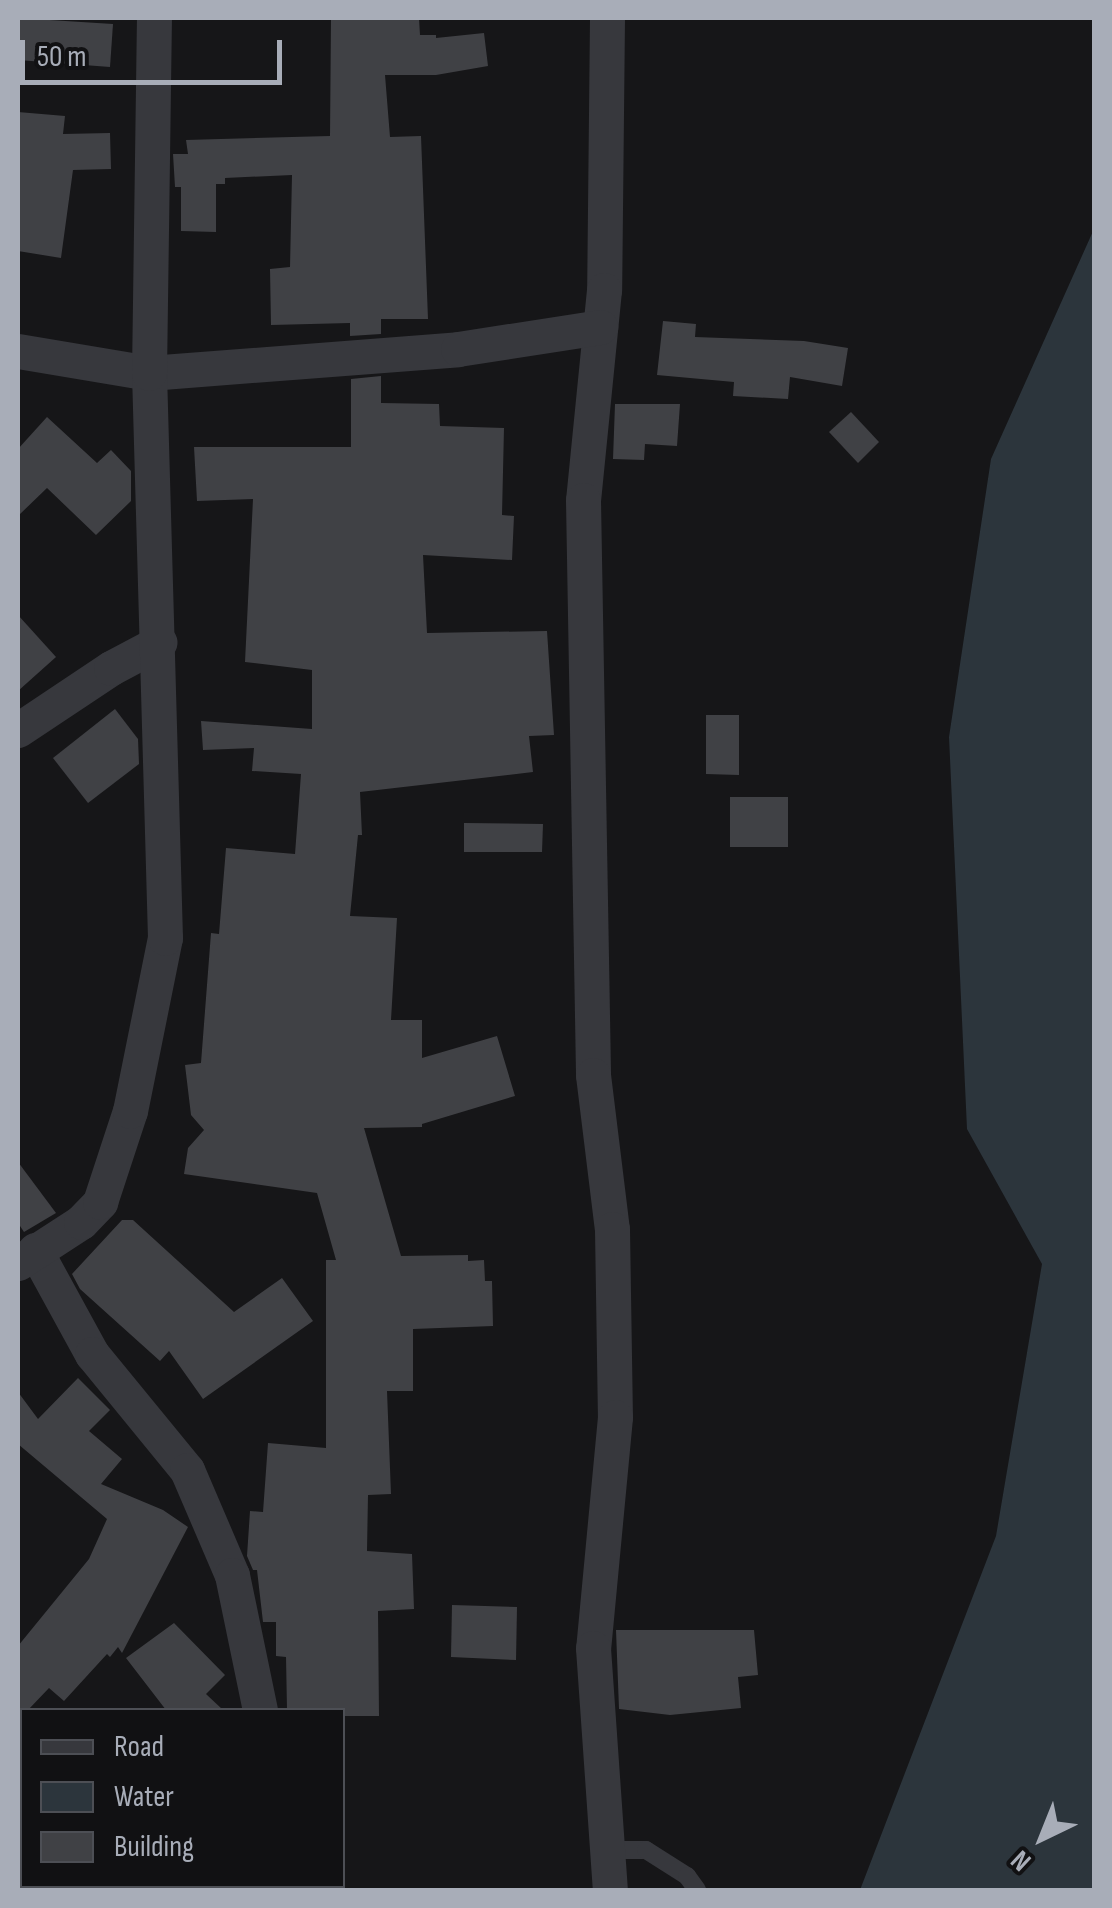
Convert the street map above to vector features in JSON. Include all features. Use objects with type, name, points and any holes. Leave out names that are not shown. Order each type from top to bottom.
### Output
[{"type":"street","points":[[154,18],[149,372],[166,938],[130,1111],[100,1202],[81,1222],[26,1256],[92,1354],[188,1470],[232,1576],[260,1708]]},
{"type":"street","points":[[607,18],[600,327],[583,500],[593,1075],[612,1229],[615,1417],[593,1648],[610,1890]]},
{"type":"street","points":[[18,351],[149,372],[458,349],[600,327]]},
{"type":"street","points":[[18,730],[111,668],[160,642]]},
{"type":"lane","points":[[608,1850],[646,1850],[687,1876],[697,1890]]},
{"type":"water","points":[[1094,229],[1094,1890],[860,1890],[996,1536],[1042,1264],[967,1129],[949,737],[991,459]]},
{"type":"building","points":[[18,18],[113,24],[110,67],[18,60]]},
{"type":"building","points":[[331,18],[419,18],[420,35],[436,38],[484,33],[488,66],[436,75],[385,75],[390,137],[421,136],[428,319],[381,319],[381,334],[350,336],[350,323],[271,325],[270,269],[290,267],[292,175],[225,178],[225,184],[216,184],[216,232],[181,231],[181,187],[175,187],[173,154],[188,154],[186,140],[330,136]]},
{"type":"building","points":[[18,112],[65,116],[63,134],[110,133],[111,169],[73,170],[61,258],[18,251]]},
{"type":"building","points":[[663,321],[696,324],[695,337],[804,341],[848,348],[842,386],[790,377],[788,399],[733,396],[734,382],[657,375]]},
{"type":"building","points":[[381,376],[381,403],[439,404],[440,426],[504,428],[502,515],[514,516],[512,560],[423,555],[427,633],[547,631],[554,735],[529,736],[533,772],[360,792],[362,835],[358,835],[350,916],[397,918],[391,1020],[422,1020],[422,1058],[497,1036],[515,1096],[422,1127],[364,1128],[401,1256],[468,1255],[468,1261],[484,1260],[485,1281],[492,1281],[493,1326],[413,1329],[413,1391],[387,1391],[391,1494],[368,1495],[367,1551],[412,1554],[414,1609],[378,1611],[379,1716],[345,1716],[345,1708],[287,1708],[286,1657],[276,1656],[276,1622],[263,1622],[257,1570],[253,1570],[247,1556],[250,1511],[263,1512],[268,1443],[326,1448],[326,1260],[336,1260],[317,1193],[184,1174],[188,1148],[204,1130],[191,1115],[185,1065],[201,1063],[211,933],[219,934],[226,848],[295,854],[301,774],[252,771],[254,748],[203,750],[201,721],[312,729],[312,670],[245,662],[253,499],[197,501],[194,447],[351,447],[351,379]]},
{"type":"building","points":[[615,404],[680,404],[677,446],[645,444],[644,460],[613,459]]},
{"type":"building","points":[[851,412],[879,442],[858,463],[829,432]]},
{"type":"building","points":[[47,417],[97,463],[111,450],[131,471],[131,501],[96,535],[47,488],[18,516],[18,449]]},
{"type":"building","points":[[18,615],[56,657],[18,691]]},
{"type":"building","points":[[115,709],[138,739],[139,764],[88,803],[53,758]]},
{"type":"building","points":[[706,715],[739,715],[739,775],[706,774]]},
{"type":"building","points":[[730,797],[788,797],[788,847],[730,847]]},
{"type":"building","points":[[464,823],[543,824],[542,852],[464,852]]},
{"type":"building","points":[[18,1162],[56,1213],[24,1232],[18,1223]]},
{"type":"building","points":[[122,1220],[133,1220],[234,1312],[282,1278],[313,1321],[203,1399],[169,1351],[160,1361],[80,1289],[72,1274]]},
{"type":"building","points":[[78,1378],[110,1410],[89,1431],[122,1459],[101,1484],[163,1510],[188,1527],[122,1653],[118,1647],[110,1657],[107,1654],[64,1701],[49,1688],[30,1708],[20,1708],[18,1722],[18,1646],[89,1559],[107,1519],[18,1444],[18,1392],[38,1419]]},
{"type":"building","points":[[452,1605],[517,1607],[516,1660],[451,1657]]},
{"type":"building","points":[[174,1623],[225,1675],[206,1694],[221,1708],[164,1708],[126,1658]]},
{"type":"building","points":[[616,1630],[754,1630],[758,1675],[738,1677],[741,1708],[670,1715],[619,1709]]}]
